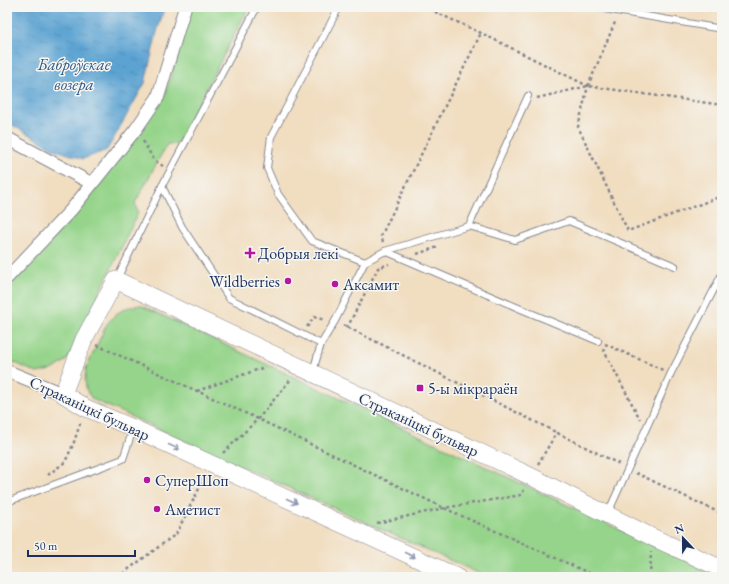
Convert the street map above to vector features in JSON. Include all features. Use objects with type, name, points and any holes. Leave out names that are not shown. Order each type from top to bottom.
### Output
[{"type":"street","points":[[7,278],[71,210],[91,183],[136,129],[158,97],[185,7]]},
{"type":"street","points":[[7,138],[91,183]]},
{"type":"street","points":[[63,394],[84,339],[116,280]]},
{"type":"street","name":"Страканіцкі бульвар","points":[[116,280],[530,476],[652,537],[722,569]]},
{"type":"street","name":"Страканіцкі бульвар","points":[[7,371],[63,394],[86,408],[133,428],[457,577]]},
{"type":"lane","points":[[116,280],[170,170],[257,7]]},
{"type":"lane","points":[[339,7],[271,137],[267,168],[278,194],[312,241],[365,262]]},
{"type":"lane","points":[[593,7],[722,29]]},
{"type":"lane","points":[[468,226],[528,96]]},
{"type":"lane","points":[[162,186],[182,227],[229,298],[321,344]]},
{"type":"lane","points":[[312,373],[321,344],[335,321],[365,262],[385,250],[468,226],[516,240],[569,221],[675,266]]},
{"type":"lane","points":[[385,250],[598,341]]},
{"type":"lane","points":[[607,514],[671,373],[722,274]]},
{"type":"lane","points":[[7,502],[123,459],[133,428]]},
{"type":"path","points":[[424,7],[481,33],[588,86],[722,104]]},
{"type":"path","points":[[690,7],[722,12]]},
{"type":"path","points":[[620,12],[588,86],[578,127],[628,231],[722,196]]},
{"type":"path","points":[[385,250],[380,236],[481,33]]},
{"type":"path","points":[[534,105],[537,98],[588,86]]},
{"type":"path","points":[[136,129],[154,160],[170,170]]},
{"type":"path","points":[[347,328],[378,268],[440,246]]},
{"type":"path","points":[[335,321],[627,468],[722,514]]},
{"type":"path","points":[[84,339],[258,419],[444,508],[598,577]]},
{"type":"path","points":[[598,341],[671,373]]},
{"type":"path","points":[[598,341],[646,430]]},
{"type":"path","points":[[47,476],[65,462],[73,445],[86,408]]},
{"type":"path","points":[[374,523],[444,508],[521,495],[530,476],[557,432]]},
{"type":"path","points":[[650,577],[652,537]]},
{"type":"green space","points":[[192,7],[249,7],[177,144],[167,144],[135,203],[138,213],[67,360],[54,369],[37,373],[7,359],[7,288],[81,207],[164,98]]},
{"type":"green space","points":[[140,305],[721,577],[487,577],[92,399],[86,389],[86,368],[107,324],[116,314],[126,308]]},
{"type":"water","name":"Баброўскае возера","points":[[7,7],[165,7],[157,32],[145,83],[107,150],[83,159],[54,149],[7,122]]},
{"type":"place","name":"Добрыя лекi","points":[[250,253]]},
{"type":"place","name":"Wildberries","points":[[288,281]]},
{"type":"place","name":"Аксамит","points":[[335,284]]},
{"type":"place","name":"5-ы мікрараён","points":[[420,388]]},
{"type":"place","name":"СуперШоп","points":[[147,480]]},
{"type":"place","name":"Аметист","points":[[157,509]]}]
